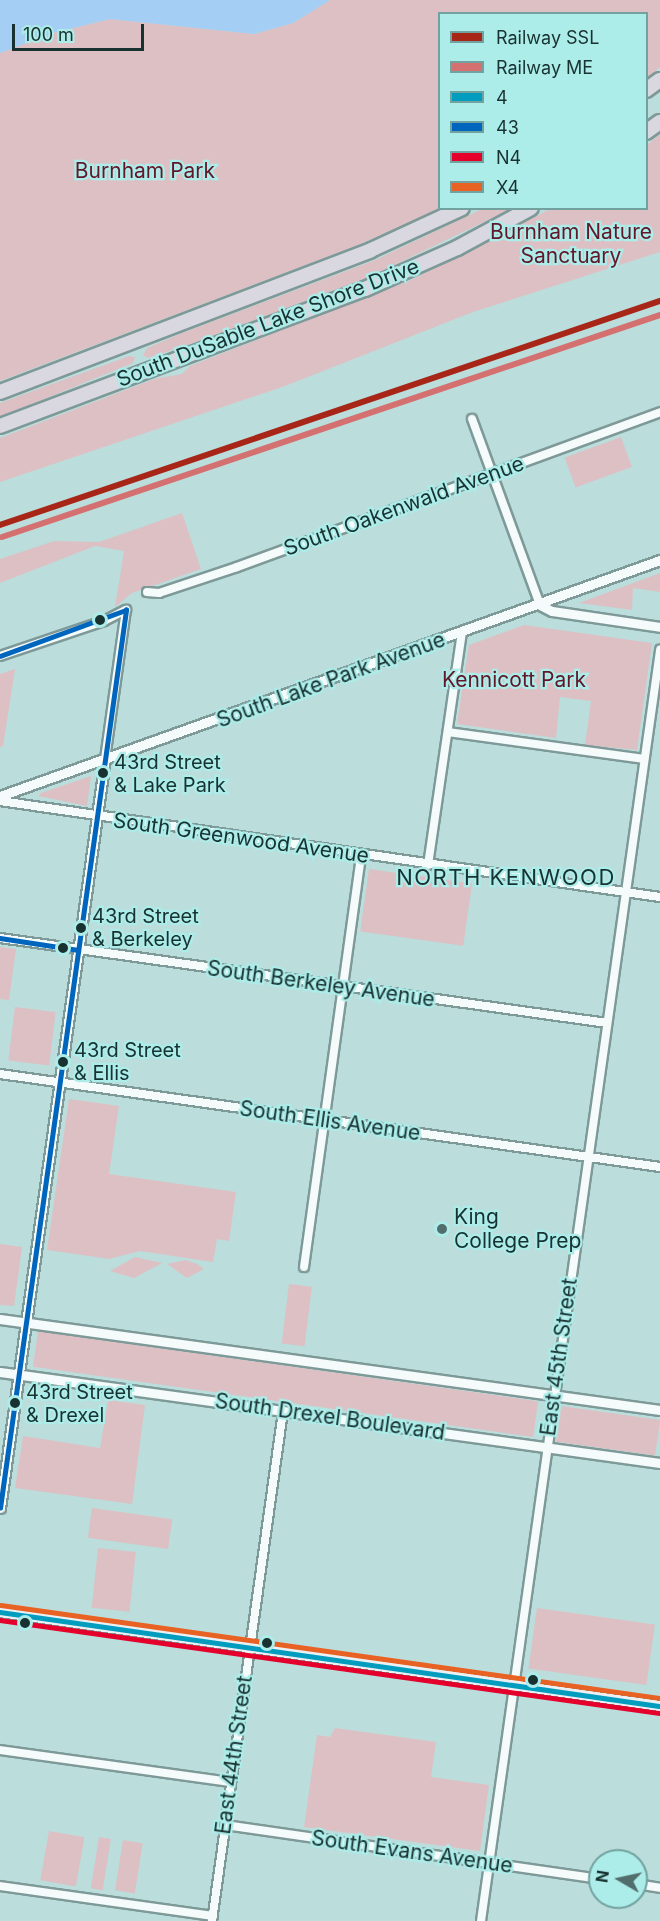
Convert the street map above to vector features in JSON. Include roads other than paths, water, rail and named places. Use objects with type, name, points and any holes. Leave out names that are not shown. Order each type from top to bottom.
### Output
[{"type":"highway","name":"South DuSable Lake Shore Drive","points":[[0,392],[372,250],[458,210]]},
{"type":"highway","name":"South DuSable Lake Shore Drive","points":[[0,426],[365,289],[457,248],[527,210]]},
{"type":"main road","points":[[0,1612],[660,1706]]},
{"type":"street","name":"South Oakenwald Avenue","points":[[147,592],[159,593],[237,567],[660,412]]},
{"type":"street","points":[[472,419],[540,605],[552,611],[660,627]]},
{"type":"street","name":"South Lake Park Avenue","points":[[0,796],[462,633],[660,560]]},
{"type":"street","points":[[0,656],[104,621],[126,610],[0,1508]]},
{"type":"street","points":[[428,865],[462,633]]},
{"type":"street","name":"East 45th Street","points":[[481,1921],[660,650]]},
{"type":"street","points":[[448,732],[644,759]]},
{"type":"street","name":"South Greenwood Avenue","points":[[0,801],[97,818],[660,897]]},
{"type":"street","points":[[304,1267],[361,856]]},
{"type":"street","name":"South Berkeley Avenue","points":[[0,938],[607,1023]]},
{"type":"street","name":"South Ellis Avenue","points":[[0,1074],[660,1167]]},
{"type":"street","points":[[0,1319],[660,1410]]},
{"type":"street","name":"South Drexel Boulevard","points":[[0,1372],[660,1463]]},
{"type":"street","name":"East 44th Street","points":[[213,1919],[248,1647],[283,1411]]},
{"type":"street","points":[[0,1750],[230,1782]]},
{"type":"street","name":"South Evans Avenue","points":[[225,1826],[588,1877]]},
{"type":"street","points":[[0,1886],[213,1919]]},
{"type":"water","points":[[0,0],[330,0],[293,23],[254,34],[110,19],[53,33],[0,53]]},
{"type":"rail line","name":"SSL","points":[[0,525],[660,301]]},
{"type":"rail line","name":"ME","points":[[2,537],[660,315]]},
{"type":"place","name":"43rd Street & Lake Park","points":[[103,773]]},
{"type":"place","name":"43rd Street & Berkeley","points":[[81,928]]},
{"type":"place","name":"43rd Street & Ellis","points":[[63,1062]]},
{"type":"place","name":"King College Prep","points":[[442,1229]]},
{"type":"place","name":"43rd Street & Drexel","points":[[15,1403]]},
{"type":"district","name":"NORTH KENWOOD","points":[[506,878]]},
{"type":"park label","name":"Burnham Park","points":[[145,171]]},
{"type":"park label","name":"Burnham Nature Sanctuary","points":[[571,244]]},
{"type":"park label","name":"Kennicott Park","points":[[514,680]]}]
